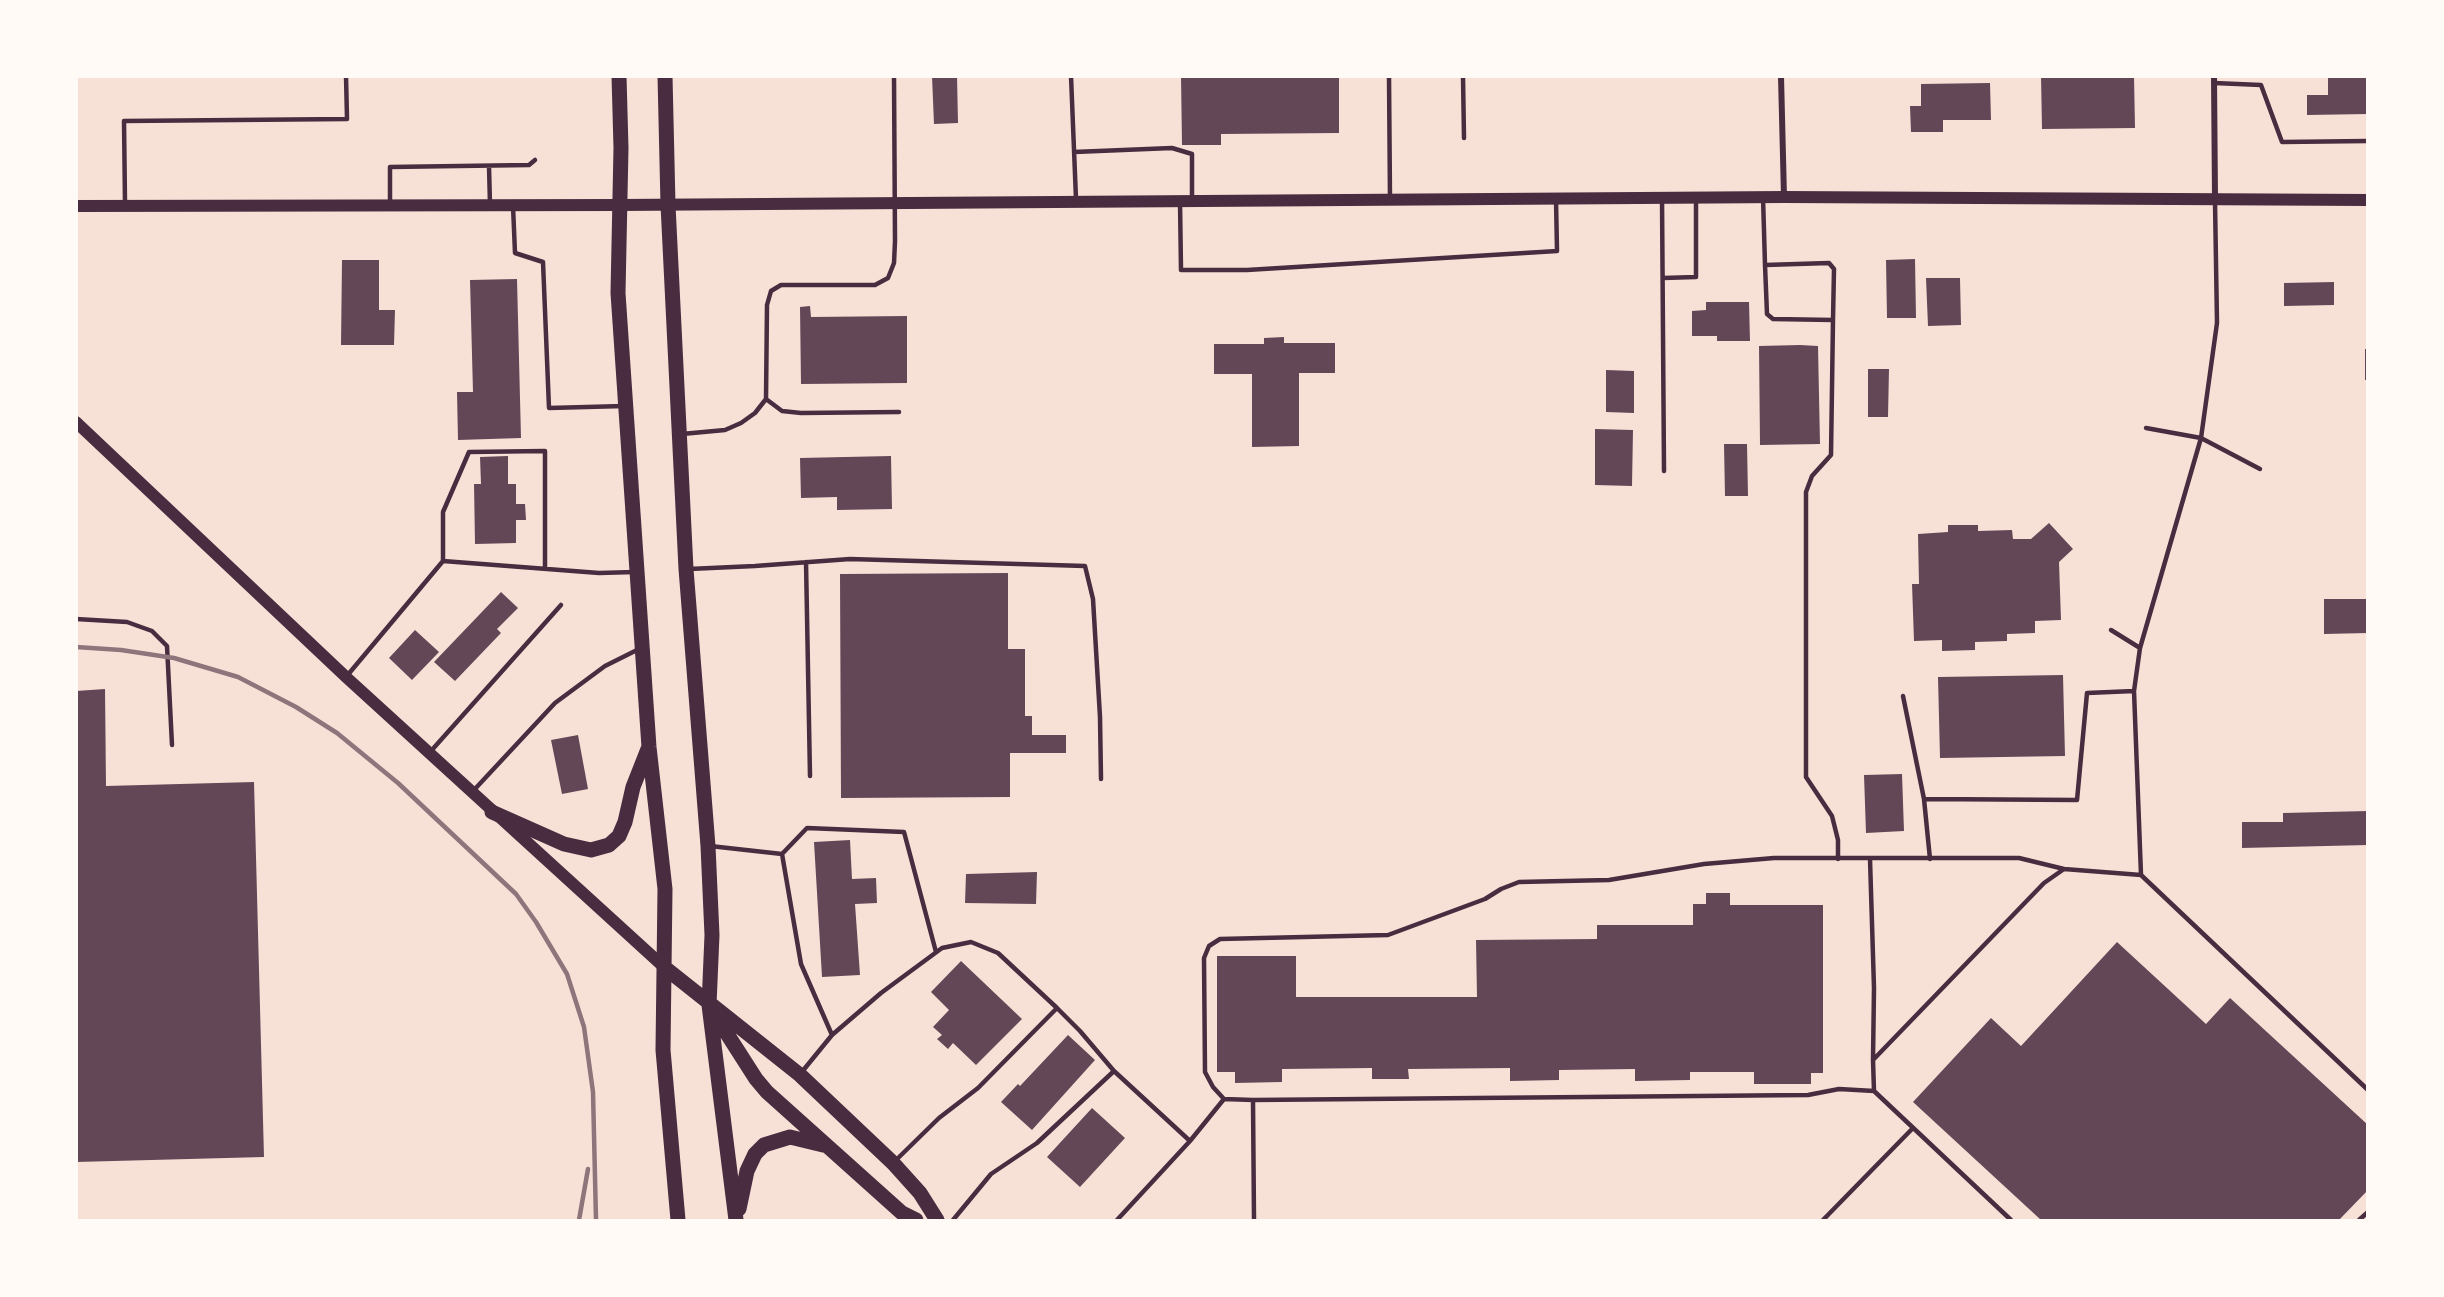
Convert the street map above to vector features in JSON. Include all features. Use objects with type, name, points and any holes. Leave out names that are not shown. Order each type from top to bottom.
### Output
[{"type":"main road","points":[[619,76],[618,293],[649,747],[665,889],[663,1050],[678,1221]]},
{"type":"main road","points":[[665,76],[668,205],[686,569],[708,846],[712,935],[709,1005],[736,1221]]},
{"type":"main road","points":[[76,206],[668,205],[1763,197],[2367,200]]},
{"type":"main road","points":[[76,422],[492,812],[664,967],[800,1075],[892,1163],[920,1193],[937,1221]]},
{"type":"main road","points":[[492,812],[564,844],[591,850],[609,844],[619,836],[626,822],[633,787],[649,747]]},
{"type":"main road","points":[[709,1005],[761,1085],[902,1213],[916,1221]]},
{"type":"main road","points":[[736,1221],[747,1171],[755,1154],[764,1145],[790,1137],[828,1146]]},
{"type":"street","points":[[1781,76],[1784,197]]},
{"type":"street","points":[[2214,80],[2215,199]]},
{"type":"lane","points":[[125,206],[124,121],[347,119],[346,76]]},
{"type":"lane","points":[[680,435],[725,430],[755,413],[766,399],[767,305],[771,291],[781,285],[875,285],[888,278],[894,263],[896,203],[894,76]]},
{"type":"lane","points":[[1071,76],[1076,202]]},
{"type":"lane","points":[[1389,76],[1390,200]]},
{"type":"lane","points":[[1463,76],[1464,138]]},
{"type":"lane","points":[[2214,80],[2261,85],[2282,142],[2367,141]]},
{"type":"lane","points":[[1074,152],[1172,148],[1192,154],[1181,270],[1247,270],[1557,251],[1556,199]]},
{"type":"lane","points":[[390,206],[390,167],[530,165],[535,160]]},
{"type":"lane","points":[[489,166],[490,205]]},
{"type":"lane","points":[[1763,197],[1767,314],[1773,319],[1833,320]]},
{"type":"lane","points":[[1662,198],[1664,471]]},
{"type":"lane","points":[[1663,278],[1696,277],[1696,198]]},
{"type":"lane","points":[[2141,876],[2134,691],[2140,648],[2201,438],[2217,323],[2215,199]]},
{"type":"lane","points":[[513,205],[514,253],[543,262],[549,408],[627,406]]},
{"type":"lane","points":[[1765,265],[1829,263],[1834,269],[1831,455],[1812,476],[1806,492],[1806,777],[1832,816],[1838,840],[1838,859]]},
{"type":"lane","points":[[766,399],[782,411],[801,413],[899,412]]},
{"type":"lane","points":[[2146,429],[2201,438],[2260,469]]},
{"type":"lane","points":[[346,676],[443,561],[443,512],[469,452],[545,451],[545,569]]},
{"type":"lane","points":[[686,569],[850,559],[1085,566],[1093,599],[1101,779]]},
{"type":"lane","points":[[443,561],[599,573],[638,572]]},
{"type":"lane","points":[[806,562],[810,776]]},
{"type":"lane","points":[[430,753],[561,605]]},
{"type":"lane","points":[[76,619],[127,622],[152,632],[167,646],[172,745]]},
{"type":"lane","points":[[2111,630],[2140,648]]},
{"type":"lane","points":[[472,792],[555,704],[605,666],[643,648]]},
{"type":"lane","points":[[1924,799],[2077,800],[2087,693],[2134,691]]},
{"type":"lane","points":[[1903,696],[1924,799],[1930,859]]},
{"type":"lane","points":[[782,854],[807,828],[904,832],[936,952]]},
{"type":"lane","points":[[708,846],[782,854]]},
{"type":"lane","points":[[782,854],[801,964],[832,1035]]},
{"type":"lane","points":[[2011,1221],[1874,1091],[1839,1089],[1808,1095],[1224,1099],[1213,1087],[1205,1072],[1204,958],[1209,946],[1220,939],[1388,935],[1485,899],[1519,882],[1609,880],[1704,864],[1774,858],[2019,858],[2064,869],[2141,876],[2367,1090]]},
{"type":"lane","points":[[1870,859],[1874,1091]]},
{"type":"lane","points":[[1874,1060],[2044,883],[2064,869]]},
{"type":"lane","points":[[800,1075],[832,1035],[936,952],[942,948],[971,942],[998,952],[1080,1031],[1114,1071],[1190,1141]]},
{"type":"lane","points":[[892,1163],[939,1118],[978,1088],[1057,1008]]},
{"type":"lane","points":[[953,1221],[991,1174],[1037,1143],[1114,1071]]},
{"type":"lane","points":[[1117,1221],[1190,1141],[1224,1099]]},
{"type":"lane","points":[[1253,1100],[1254,1221]]},
{"type":"lane","points":[[1823,1221],[1912,1129]]},
{"type":"lane","points":[[2359,1221],[2367,1212]]},
{"type":"building","points":[[932,76],[957,76],[958,123],[934,124]]},
{"type":"building","points":[[1181,76],[1339,76],[1339,133],[1221,134],[1221,145],[1182,145]]},
{"type":"building","points":[[2041,76],[2134,76],[2135,128],[2042,129]]},
{"type":"building","points":[[2328,76],[2368,76],[2368,114],[2307,115],[2307,95],[2328,95]]},
{"type":"building","points":[[1990,83],[1991,120],[1943,120],[1943,132],[1911,132],[1910,106],[1921,106],[1921,84]]},
{"type":"building","points":[[1915,259],[1916,318],[1887,318],[1886,260]]},
{"type":"building","points":[[342,260],[379,260],[379,310],[395,310],[394,345],[341,345]]},
{"type":"building","points":[[1926,278],[1960,278],[1961,325],[1928,326]]},
{"type":"building","points":[[517,279],[521,438],[458,440],[457,392],[473,392],[470,280]]},
{"type":"building","points":[[2334,282],[2334,305],[2284,306],[2284,283]]},
{"type":"building","points":[[1706,302],[1749,302],[1750,341],[1717,341],[1717,336],[1692,336],[1692,311],[1706,310]]},
{"type":"building","points":[[810,306],[811,317],[907,316],[907,383],[801,384],[800,307]]},
{"type":"building","points":[[1284,337],[1284,343],[1335,343],[1335,373],[1299,373],[1299,446],[1252,447],[1252,374],[1214,374],[1214,344],[1264,344],[1264,338]]},
{"type":"building","points":[[1759,346],[1818,346],[1820,444],[1760,445]]},
{"type":"building","points":[[2365,349],[2368,349],[2368,380],[2365,380]]},
{"type":"building","points":[[1868,369],[1889,369],[1888,417],[1868,417]]},
{"type":"building","points":[[1606,370],[1634,371],[1634,413],[1606,412]]},
{"type":"building","points":[[1595,429],[1633,430],[1632,486],[1595,485]]},
{"type":"building","points":[[1724,444],[1747,444],[1748,496],[1725,496]]},
{"type":"building","points":[[508,456],[508,484],[516,484],[516,504],[525,504],[526,520],[516,520],[516,543],[475,544],[474,484],[481,484],[480,457]]},
{"type":"building","points":[[891,456],[892,509],[837,510],[837,497],[801,498],[800,458]]},
{"type":"building","points":[[2049,523],[2073,549],[2059,562],[2061,620],[2035,621],[2035,633],[2007,634],[2007,641],[1975,642],[1975,650],[1942,651],[1942,640],[1914,641],[1912,584],[1919,584],[1918,534],[1948,532],[1948,525],[1978,525],[1978,531],[2012,530],[2013,539],[2031,539]]},
{"type":"building","points":[[1008,573],[1008,649],[1025,649],[1025,716],[1032,716],[1032,735],[1066,735],[1066,753],[1010,753],[1010,797],[841,798],[840,574]]},
{"type":"building","points":[[501,592],[518,608],[497,629],[501,633],[455,681],[434,662]]},
{"type":"building","points":[[2324,599],[2368,599],[2368,633],[2324,634]]},
{"type":"building","points":[[415,630],[439,652],[412,680],[389,658]]},
{"type":"building","points":[[2063,675],[2065,756],[1940,758],[1938,677]]},
{"type":"building","points":[[105,689],[106,786],[254,782],[264,1157],[76,1162],[76,691]]},
{"type":"building","points":[[578,735],[588,789],[562,794],[551,740]]},
{"type":"building","points":[[1902,774],[1904,831],[1866,833],[1864,775]]},
{"type":"building","points":[[2368,811],[2368,845],[2242,848],[2242,822],[2283,822],[2283,813]]},
{"type":"building","points":[[850,840],[852,879],[876,878],[877,903],[855,904],[860,975],[822,977],[814,842]]},
{"type":"building","points":[[1037,872],[1036,904],[965,903],[966,874]]},
{"type":"building","points":[[1706,893],[1730,893],[1730,905],[1823,905],[1823,1073],[1811,1073],[1811,1084],[1754,1084],[1754,1072],[1690,1072],[1690,1080],[1635,1081],[1635,1069],[1559,1070],[1559,1080],[1510,1081],[1510,1068],[1408,1069],[1409,1079],[1372,1079],[1372,1068],[1282,1069],[1282,1082],[1235,1083],[1235,1072],[1217,1072],[1217,956],[1296,956],[1296,997],[1477,997],[1476,940],[1597,939],[1597,925],[1693,925],[1693,904],[1706,904]]},
{"type":"building","points":[[2117,942],[2206,1024],[2230,998],[2368,1125],[2368,1190],[2339,1220],[2041,1220],[1913,1102],[1991,1018],[2021,1046]]},
{"type":"building","points":[[961,961],[1022,1019],[976,1065],[953,1043],[948,1049],[937,1039],[942,1035],[933,1027],[949,1010],[931,992]]},
{"type":"building","points":[[1068,1035],[1095,1060],[1032,1130],[1001,1102],[1018,1084],[1020,1086]]},
{"type":"building","points":[[1092,1108],[1125,1138],[1080,1187],[1047,1157]]},
{"type":"railway","points":[[76,647],[121,650],[174,658],[238,677],[296,707],[337,733],[398,783],[516,894],[536,922],[567,974],[584,1027],[593,1092],[596,1220]]},
{"type":"railway","points":[[579,1220],[588,1169]]}]
